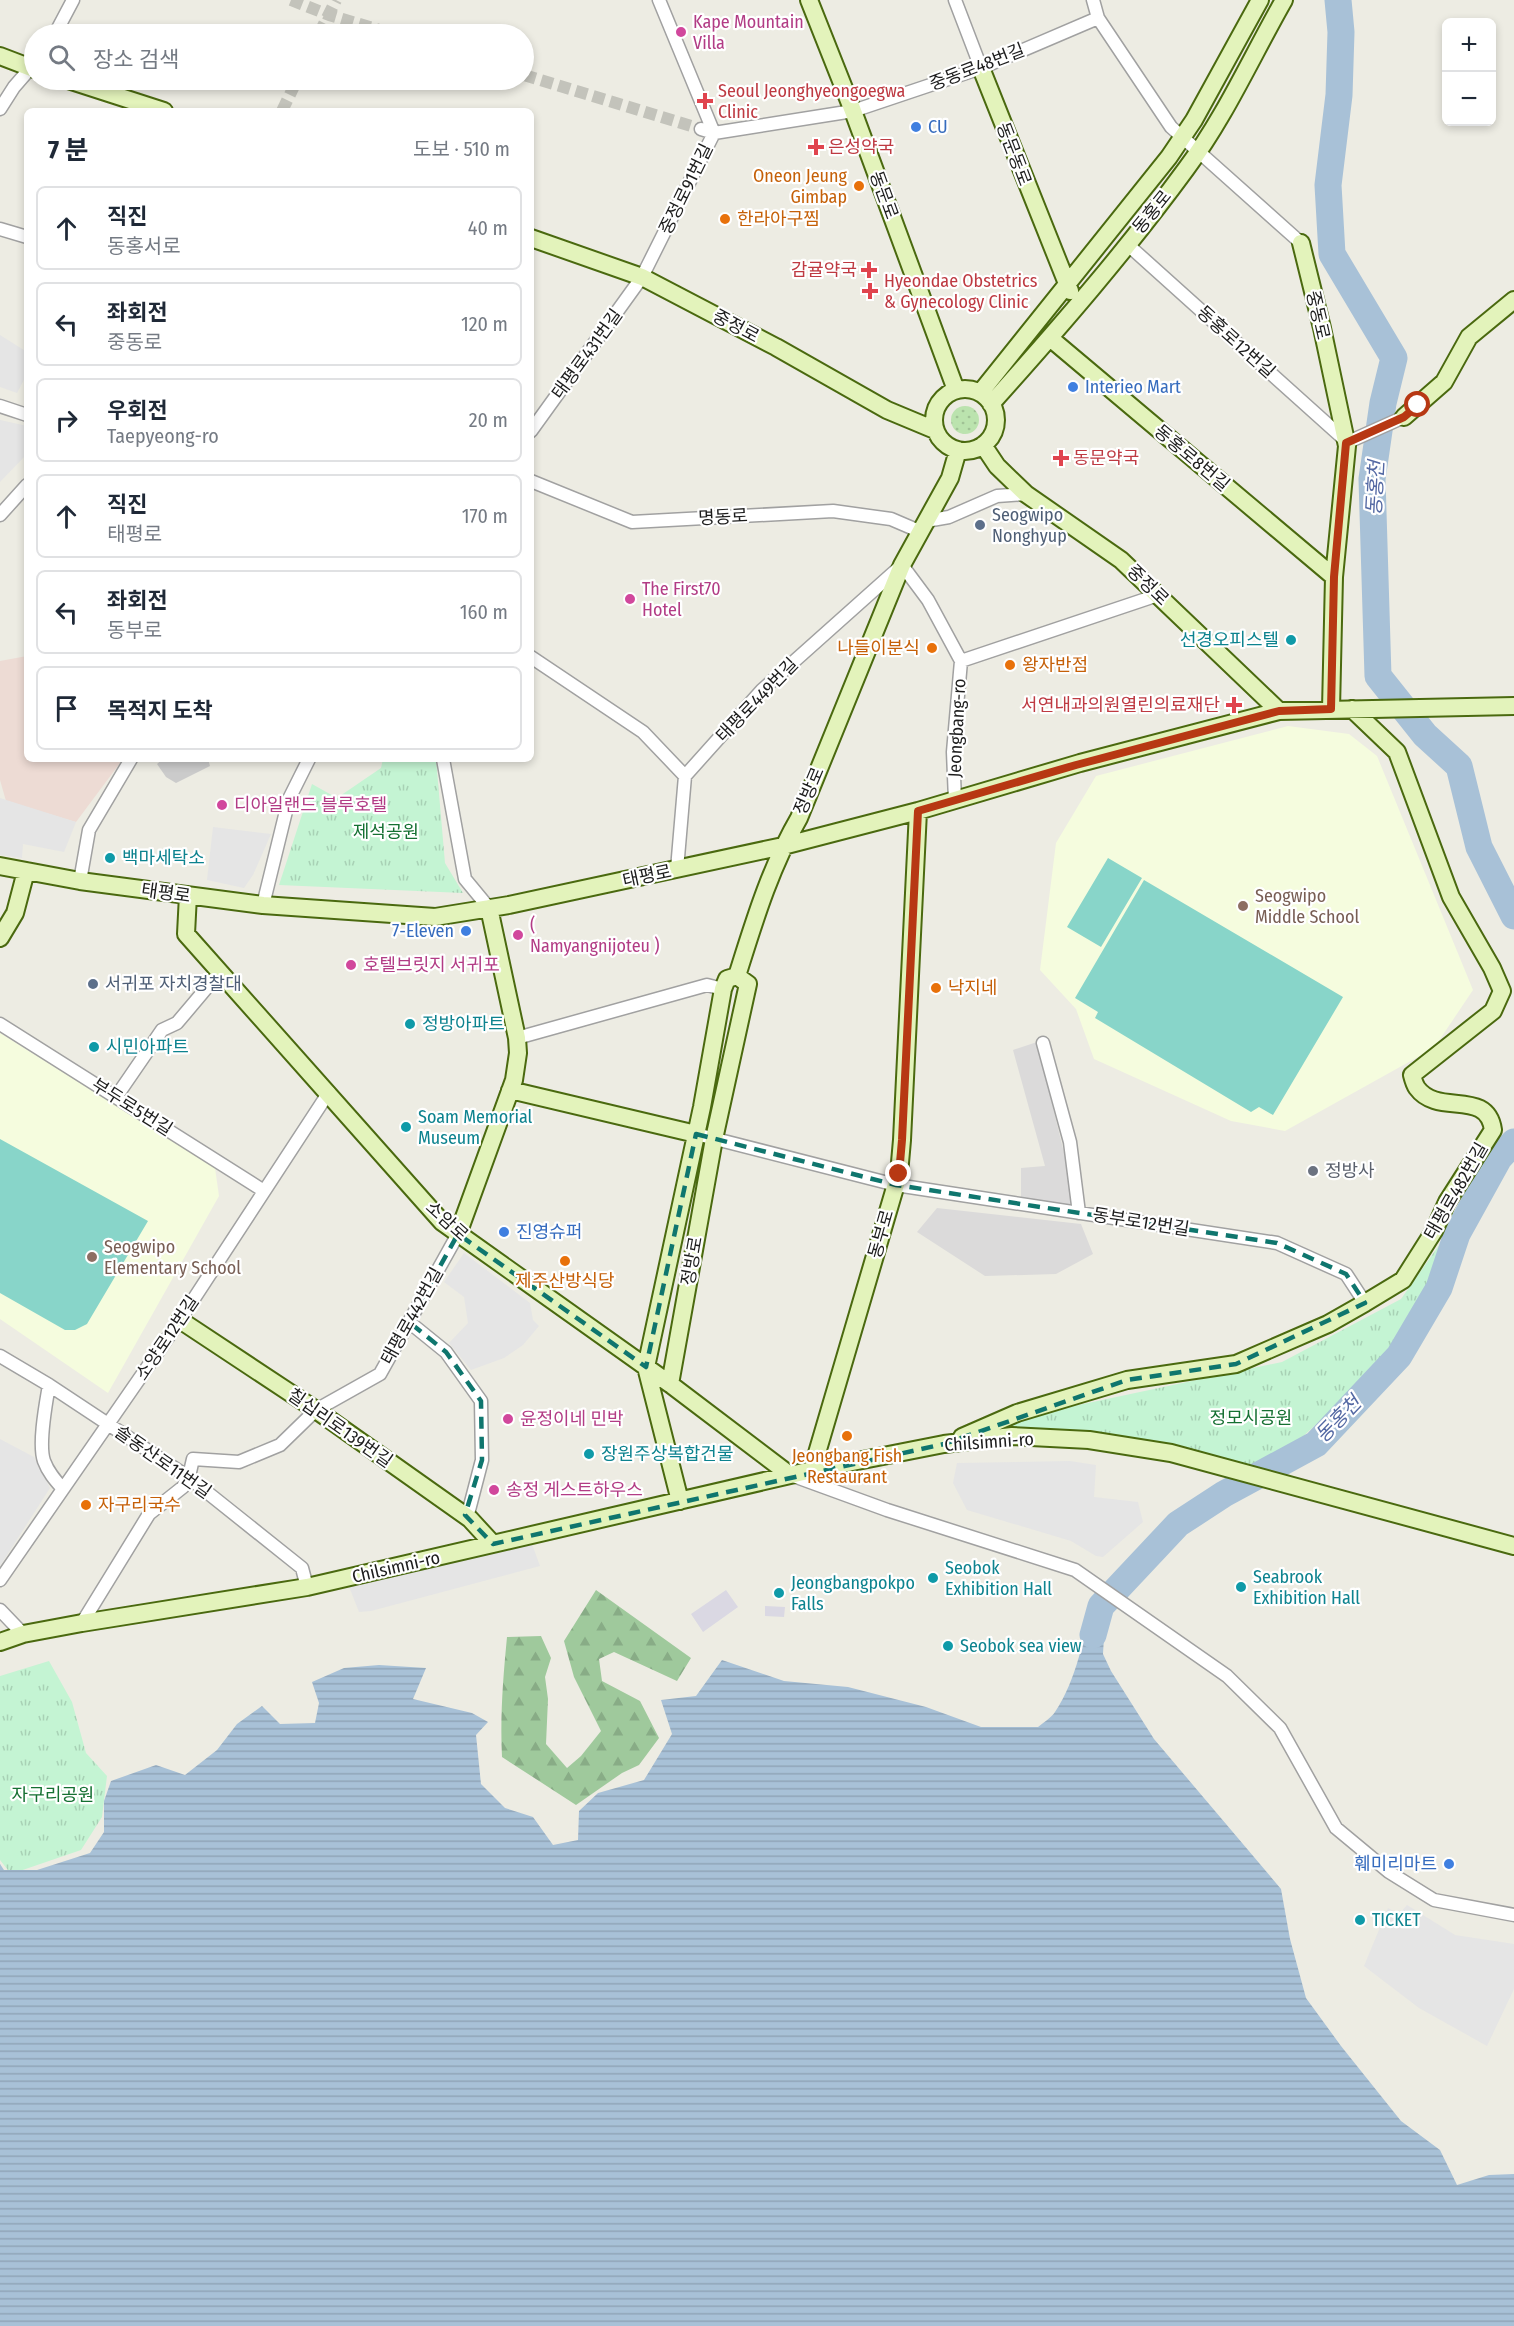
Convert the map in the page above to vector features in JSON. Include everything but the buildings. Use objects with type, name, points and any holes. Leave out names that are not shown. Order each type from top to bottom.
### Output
[{"type":"street","points":[[60,24],[73,0]]},
{"type":"street","name":"중정로91번길","points":[[642,277],[708,131],[659,0]]},
{"type":"street","name":"동문로","points":[[809,0],[853,111],[956,390]]},
{"type":"street","name":"동문동로","points":[[956,0],[1067,285],[1078,305]]},
{"type":"street","name":"중동로","points":[[1093,0],[1098,18],[1171,127],[1301,243],[1346,442],[1334,577],[1331,709]]},
{"type":"street","name":"동홍로","points":[[986,398],[1067,285],[1183,137],[1260,0]]},
{"type":"street","name":"동홍로","points":[[986,398],[1050,338],[1198,152],[1284,0]]},
{"type":"street","name":"중동로48번길","points":[[708,131],[853,111],[981,68],[1098,18]]},
{"type":"street","points":[[0,56],[24,64]]},
{"type":"street","points":[[0,109],[14,87],[24,77]]},
{"type":"street","points":[[99,90],[155,108]]},
{"type":"street","points":[[0,229],[24,236]]},
{"type":"street","name":"중정로","points":[[534,239],[642,277],[776,347],[888,410],[935,429]]},
{"type":"street","name":"동홍로12번길","points":[[1127,244],[1346,442]]},
{"type":"street","name":"태평로431번길","points":[[534,427],[642,277]]},
{"type":"street","points":[[1346,442],[1404,417],[1444,382],[1469,337],[1514,300]]},
{"type":"street","name":"동홍로8번길","points":[[1050,338],[1334,577]]},
{"type":"street","points":[[966,389],[986,398],[996,418],[990,438],[983,446],[969,451],[958,450],[942,441],[935,429],[934,416],[936,407],[944,397],[956,390],[966,389]]},
{"type":"street","points":[[0,406],[24,414]]},
{"type":"street","name":"중정로","points":[[983,446],[997,466],[1026,494],[1122,560],[1279,711]]},
{"type":"street","name":"정방로","points":[[670,1384],[714,1139],[748,984],[737,976],[764,890],[783,846],[799,818],[902,566],[950,478],[958,450]]},
{"type":"street","name":"명동로","points":[[534,483],[632,522],[833,511],[923,526]]},
{"type":"street","points":[[0,515],[24,488]]},
{"type":"street","points":[[923,526],[997,496],[1026,494]]},
{"type":"street","name":"Jeongbang-ro","points":[[902,566],[928,600],[961,661],[953,752],[955,800]]},
{"type":"street","name":"태평로449번길","points":[[685,776],[762,690],[902,566]]},
{"type":"street","points":[[961,661],[1158,595]]},
{"type":"street","points":[[534,659],[643,732],[685,776],[677,869]]},
{"type":"street","name":"태평로","points":[[0,866],[80,881],[263,905],[435,916],[489,908],[783,846],[1279,711],[1514,706]]},
{"type":"street","name":"태평로482번길","points":[[944,1444],[1017,1413],[1127,1380],[1236,1364],[1328,1324],[1365,1303],[1403,1280],[1434,1232],[1447,1202],[1492,1130],[1491,1117],[1479,1107],[1435,1101],[1417,1089],[1412,1075],[1493,1011],[1502,991],[1492,968],[1451,897],[1397,752],[1356,709]]},
{"type":"street","points":[[80,881],[89,830],[129,762]]},
{"type":"street","points":[[263,905],[289,799],[308,762]]},
{"type":"street","points":[[444,762],[465,879],[489,908]]},
{"type":"street","name":"동부로","points":[[812,1470],[896,1185],[902,1140],[918,811]]},
{"type":"street","points":[[0,938],[15,913],[26,871]]},
{"type":"street","name":"소암로","points":[[188,895],[186,934],[329,1092],[442,1222],[670,1384],[790,1475]]},
{"type":"street","name":"태평로442번길","points":[[82,1623],[149,1514],[183,1487],[193,1459],[239,1462],[280,1445],[316,1410],[380,1374],[458,1234],[510,1090],[518,1053],[517,1038],[489,908]]},
{"type":"street","points":[[116,1097],[162,1030],[177,1023],[220,972]]},
{"type":"street","points":[[517,1038],[707,985],[723,989],[727,979],[737,976]]},
{"type":"street","name":"정방로","points":[[646,1367],[696,1134],[723,989]]},
{"type":"street","name":"부두로5번길","points":[[0,1024],[264,1191]]},
{"type":"street","points":[[1042,1043],[1070,1142],[1079,1213]]},
{"type":"street","points":[[510,1090],[896,1185]]},
{"type":"street","name":"소양로12번길","points":[[0,1580],[180,1320],[329,1092]]},
{"type":"street","name":"동부로12번길","points":[[896,1185],[1277,1243],[1346,1274],[1365,1303]]},
{"type":"street","name":"칠십리로139번길","points":[[180,1320],[316,1410],[465,1515],[493,1544]]},
{"type":"street","points":[[409,1322],[446,1352],[481,1401],[482,1460],[469,1510],[465,1515]]},
{"type":"street","name":"솔동산로11번길","points":[[0,1356],[49,1385],[188,1477],[302,1568],[307,1587]]},
{"type":"street","points":[[646,1367],[680,1501]]},
{"type":"street","points":[[49,1385],[44,1414],[43,1459],[52,1476],[63,1489]]},
{"type":"street","name":"Chilsimni-ro","points":[[0,1642],[23,1634],[82,1623],[307,1587],[812,1470],[944,1444],[1012,1436],[1089,1440],[1171,1453],[1514,1546]]},
{"type":"street","points":[[790,1475],[887,1510],[1075,1570],[1227,1676],[1280,1728],[1336,1828],[1389,1872],[1434,1900],[1514,1916]]},
{"type":"street","points":[[0,1610],[23,1634]]},
{"type":"highlighted area","points":[[696,1134],[896,1185],[1277,1243],[1346,1274],[1365,1303],[1236,1364],[1127,1380],[944,1444],[493,1544],[465,1515],[482,1460],[481,1401],[446,1352],[409,1322],[458,1234],[646,1367]]},
{"type":"shaded area","points":[[0,335],[24,350],[24,380],[17,393],[0,387]]},
{"type":"shaded area","points":[[0,420],[24,425],[24,457],[0,482]]},
{"type":"shaded area","points":[[24,657],[24,762],[121,762],[76,822],[6,801],[0,780],[0,661]]},
{"type":"shaded area","name":"Seogwipo Middle School","points":[[1288,726],[1349,734],[1377,756],[1473,990],[1434,1048],[1285,1131],[1231,1121],[1094,1059],[1076,1009],[1040,970],[1056,843],[1096,776]]},
{"type":"shaded area","points":[[159,762],[209,762],[210,766],[176,783],[166,777],[157,764]]},
{"type":"shaded area","points":[[0,798],[76,822],[64,852],[23,844],[22,858],[0,855]]},
{"type":"shaded area","points":[[213,827],[271,834],[253,875],[244,888],[207,880]]},
{"type":"shaded area","points":[[1108,858],[1142,878],[1101,947],[1067,927]]},
{"type":"shaded area","points":[[1144,880],[1343,997],[1273,1115],[1259,1107],[1251,1112],[1095,1018],[1098,1012],[1075,998]]},
{"type":"shaded area","name":"Seogwipo Elementary School","points":[[0,1033],[215,1168],[219,1196],[108,1393],[0,1319]]},
{"type":"shaded area","points":[[1037,1042],[1067,1165],[1072,1208],[1021,1200],[1021,1168],[1045,1166],[1013,1050]]},
{"type":"shaded area","points":[[0,1139],[148,1221],[87,1324],[75,1330],[65,1330],[0,1293]]},
{"type":"shaded area","points":[[937,1208],[1081,1224],[1093,1254],[1056,1274],[985,1276],[917,1232]]},
{"type":"shaded area","points":[[464,1253],[530,1303],[533,1320],[539,1326],[523,1345],[504,1358],[471,1370],[449,1343],[468,1323],[464,1297],[444,1282]]},
{"type":"shaded area","points":[[0,1439],[34,1457],[50,1488],[0,1566]]},
{"type":"shaded area","points":[[1070,1461],[1096,1465],[1094,1497],[1138,1502],[1143,1522],[1103,1557],[1096,1556],[1071,1541],[967,1510],[953,1483],[957,1463]]},
{"type":"shaded area","points":[[532,1544],[540,1566],[371,1611],[359,1612],[348,1584]]},
{"type":"shaded area","points":[[726,1590],[738,1607],[703,1632],[691,1614]]},
{"type":"shaded area","points":[[1092,1600],[1106,1603],[1103,1654],[1111,1671],[1154,1739],[1281,1889],[1290,1939],[1306,1998],[1341,2046],[1401,2121],[1440,2150],[1457,2185],[1489,2175],[1514,2174],[1514,2326],[0,2326],[0,1864],[4,1870],[37,1870],[90,1853],[104,1832],[104,1801],[111,1781],[156,1765],[185,1775],[217,1750],[237,1724],[262,1706],[280,1724],[315,1723],[319,1703],[312,1682],[344,1668],[379,1665],[426,1668],[413,1699],[472,1713],[488,1722],[476,1735],[481,1784],[505,1808],[533,1817],[553,1845],[578,1840],[579,1811],[598,1793],[644,1780],[672,1734],[661,1700],[696,1696],[722,1660],[784,1681],[848,1687],[926,1707],[981,1727],[1038,1727],[1055,1712],[1069,1686],[1079,1658]]},
{"type":"shaded area","points":[[765,1606],[785,1607],[784,1617],[765,1616]]},
{"type":"shaded area","points":[[1407,1905],[1455,1935],[1514,1944],[1514,1989],[1487,2046],[1419,2008],[1364,1966],[1388,1908],[1399,1914]]},
{"type":"green space","points":[[965,406],[975,410],[979,420],[975,430],[965,434],[955,430],[951,420],[955,410]]},
{"type":"green space","name":"제석공원","points":[[382,762],[436,762],[445,863],[463,893],[279,885],[312,784],[337,798],[381,768]]},
{"type":"green space","name":"정모시공원","points":[[1491,1172],[1399,1347],[1265,1472],[993,1423],[1282,1362],[1401,1299]]},
{"type":"green space","points":[[596,1590],[691,1658],[677,1681],[614,1652],[599,1659],[602,1681],[640,1701],[659,1738],[639,1765],[622,1773],[576,1805],[502,1757],[503,1682],[507,1637],[541,1636],[551,1658],[545,1677],[548,1699],[546,1744],[567,1768],[581,1756],[601,1731],[574,1677],[564,1641]]},
{"type":"green space","name":"자구리공원","points":[[49,1661],[72,1702],[86,1753],[107,1776],[102,1817],[81,1850],[11,1874],[0,1860],[0,1676]]},
{"type":"waterway","name":"동홍천","points":[[1338,0],[1341,32],[1339,95],[1328,185],[1332,254],[1394,358],[1383,403],[1372,479],[1378,676],[1425,735],[1459,766],[1479,847],[1514,916]]},
{"type":"waterway","name":"동홍천","points":[[1093,1635],[1101,1606],[1178,1524],[1224,1494],[1316,1444],[1399,1356],[1439,1288],[1457,1234],[1499,1158],[1514,1142]]},
{"type":"tunnel","points":[[291,0],[359,24]]},
{"type":"tunnel","points":[[324,24],[336,0]]},
{"type":"tunnel","points":[[534,78],[701,129]]},
{"type":"tunnel","points":[[283,108],[292,90]]},
{"type":"place","name":"Kape Mountain Villa","points":[[681,32]]},
{"type":"place","name":"Seoul Jeonghyeongoegwa Clinic","points":[[705,101]]},
{"type":"place","name":"CU","points":[[916,127]]},
{"type":"place","name":"은성약국","points":[[816,147]]},
{"type":"place","name":"Oneon Jeung Gimbap","points":[[859,186]]},
{"type":"place","name":"한라아구찜","points":[[725,219]]},
{"type":"place","name":"감귤약국","points":[[869,270]]},
{"type":"place","name":"Hyeondae Obstetrics & Gynecology Clinic","points":[[870,291]]},
{"type":"place","name":"Interieo Mart","points":[[1073,387]]},
{"type":"place","name":"동문약국","points":[[1061,458]]},
{"type":"place","name":"Seogwipo Nonghyup","points":[[980,525]]},
{"type":"place","name":"The First70 Hotel","points":[[630,599]]},
{"type":"place","name":"선경오피스텔","points":[[1291,640]]},
{"type":"place","name":"나들이분식","points":[[932,648]]},
{"type":"place","name":"왕자반점","points":[[1010,665]]},
{"type":"place","name":"서연내과의원열린의료재단","points":[[1234,705]]},
{"type":"place","name":"디아일랜드 블루호텔","points":[[222,805]]},
{"type":"place","name":"백마세탁소","points":[[110,858]]},
{"type":"place","name":"Seogwipo Middle School","points":[[1243,906]]},
{"type":"place","name":"7-Eleven","points":[[466,931]]},
{"type":"place","name":"( Namyangnijoteu )","points":[[518,935]]},
{"type":"place","name":"호텔브릿지 서귀포","points":[[351,965]]},
{"type":"place","name":"서귀포 자치경찰대","points":[[93,984]]},
{"type":"place","name":"낙지네","points":[[936,988]]},
{"type":"place","name":"정방아파트","points":[[410,1024]]},
{"type":"place","name":"시민아파트","points":[[94,1047]]},
{"type":"place","name":"Soam Memorial Museum","points":[[406,1127]]},
{"type":"place","name":"정방사","points":[[1313,1171]]},
{"type":"place","name":"진영슈퍼","points":[[504,1232]]},
{"type":"place","name":"Seogwipo Elementary School","points":[[92,1257]]},
{"type":"place","name":"제주산방식당","points":[[565,1261]]},
{"type":"place","name":"윤정이네 민박","points":[[508,1419]]},
{"type":"place","name":"Jeongbang Fish Restaurant","points":[[847,1436]]},
{"type":"place","name":"장원주상복합건물","points":[[589,1454]]},
{"type":"place","name":"송정 게스트하우스","points":[[494,1490]]},
{"type":"place","name":"자구리국수","points":[[86,1505]]},
{"type":"place","name":"Seobok Exhibition Hall","points":[[933,1578]]},
{"type":"place","name":"Seabrook Exhibition Hall","points":[[1241,1587]]},
{"type":"place","name":"Jeongbangpokpo Falls","points":[[779,1593]]},
{"type":"place","name":"Seobok sea view","points":[[948,1646]]},
{"type":"place","name":"훼미리마트","points":[[1449,1864]]},
{"type":"place","name":"TICKET","points":[[1360,1920]]},
{"type":"route","points":[[899,1174],[918,811],[1076,765],[1279,711],[1331,709],[1334,577],[1346,443],[1404,417],[1418,405]]}]
